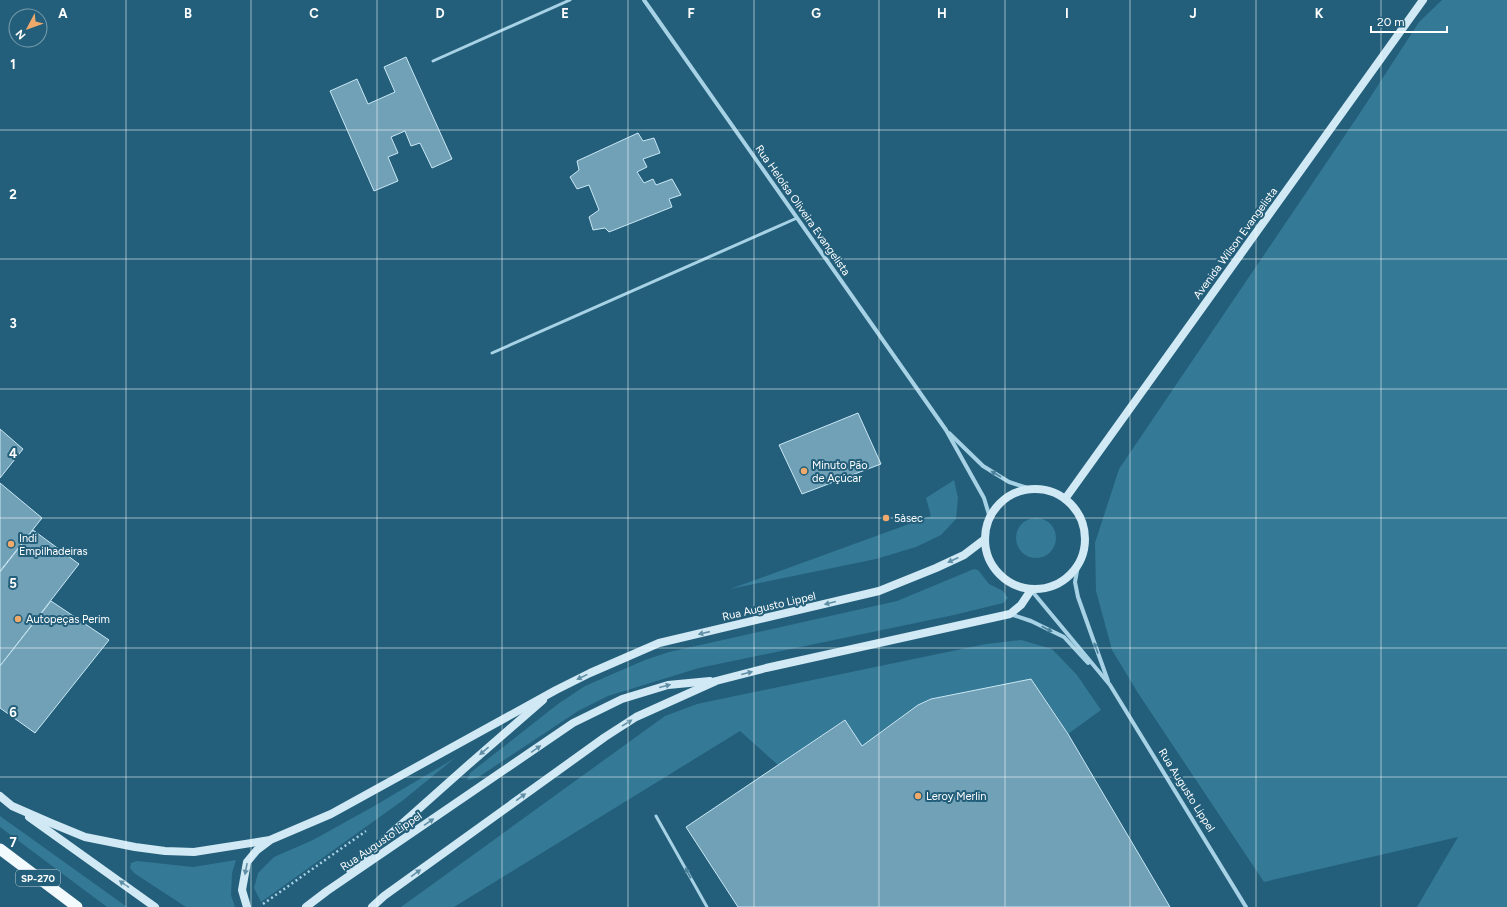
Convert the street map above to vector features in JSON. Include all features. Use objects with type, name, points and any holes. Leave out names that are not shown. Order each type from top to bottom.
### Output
[{"type":"highway","name":"SP-270","points":[[0,849],[77,907]]},
{"type":"main road","name":"Avenida Wilson Evangelista","points":[[1065,499],[1423,0]]},
{"type":"main road","points":[[1031,489],[1054,493],[1065,499],[1076,510],[1083,523],[1086,538],[1083,553],[1078,566],[1069,577],[1057,584],[1031,590],[1016,585],[1004,577],[994,567],[988,554],[985,539],[990,518],[997,507],[1006,498],[1018,492],[1031,489]]},
{"type":"main road","name":"Rua Augusto Lippel","points":[[247,907],[242,890],[247,862],[257,850],[270,840],[330,814],[556,690],[590,673],[659,643],[879,591],[964,555],[985,539]]},
{"type":"main road","points":[[1010,614],[1021,605],[1031,590]]},
{"type":"main road","name":"Rua Augusto Lippel","points":[[327,891],[573,723],[622,699],[668,685],[716,681],[1010,614]]},
{"type":"main road","name":"Rua Augusto Lippel","points":[[372,907],[390,892],[605,737],[636,718],[716,681]]},
{"type":"main road","name":"Rua Augusto Lippel","points":[[327,891],[467,766],[556,690]]},
{"type":"main road","name":"Rua Augusto Lippel","points":[[0,796],[12,806],[85,837],[135,847],[165,851],[194,852],[270,840]]},
{"type":"main road","points":[[12,806],[155,907]]},
{"type":"main road","points":[[306,907],[327,891]]},
{"type":"street","name":"Rua Heloísa Oliveira Evangelista","points":[[644,0],[946,430],[984,498],[990,518]]},
{"type":"street","name":"Rua Heloísa Oliveira Evangelista","points":[[946,430],[983,466],[1009,482],[1031,489]]},
{"type":"street","name":"Rua Augusto Lippel","points":[[1078,566],[1075,582],[1078,597],[1110,685]]},
{"type":"street","name":"Rua Augusto Lippel","points":[[1031,590],[1110,685],[1246,907]]},
{"type":"street","name":"Rua Augusto Lippel","points":[[1010,614],[1031,621],[1064,637],[1110,685]]},
{"type":"lane","points":[[433,61],[570,0]]},
{"type":"lane","points":[[492,353],[797,218]]},
{"type":"lane","points":[[656,816],[707,907]]},
{"type":"path","points":[[259,907],[297,880]]},
{"type":"shaded area","points":[[1442,0],[1507,0],[1507,907],[1417,907],[1458,837],[1264,882],[1138,693],[1112,650],[1096,591],[1095,543],[1119,469],[1360,113],[1419,22]]},
{"type":"shaded area","points":[[954,480],[958,498],[956,519],[941,535],[916,547],[876,559],[730,589],[931,516],[926,498]]},
{"type":"shaded area","points":[[1040,518],[1047,521],[1053,527],[1056,538],[1055,546],[1047,555],[1040,558],[1032,558],[1025,555],[1017,546],[1016,534],[1019,527],[1028,519]]},
{"type":"shaded area","points":[[974,569],[978,570],[989,584],[1003,591],[1008,598],[1003,603],[954,615],[699,668],[608,696],[578,711],[477,778],[467,780],[470,773],[558,704],[585,686],[645,660],[669,652],[897,601]]},
{"type":"shaded area","points":[[1021,640],[1052,649],[1077,675],[1101,710],[1068,734],[1031,679],[930,699],[918,705],[862,746],[844,720],[778,765],[740,731],[454,907],[401,907],[665,716],[697,704],[986,644]]},
{"type":"shaded area","points":[[455,758],[402,801],[261,902],[254,888],[258,873],[274,857],[313,840]]},
{"type":"shaded area","points":[[0,816],[127,907],[107,907],[0,827]]},
{"type":"shaded area","points":[[236,860],[232,873],[231,895],[235,907],[186,907],[134,873],[130,868],[131,863],[137,861],[193,867]]},
{"type":"building","points":[[406,57],[452,159],[432,168],[420,143],[411,146],[405,131],[391,137],[398,153],[388,157],[398,181],[374,191],[330,91],[357,79],[368,104],[395,92],[384,67]]},
{"type":"building","points":[[638,133],[643,141],[654,138],[660,153],[643,159],[647,167],[637,172],[644,183],[653,179],[656,185],[672,179],[681,195],[669,199],[672,207],[609,232],[605,228],[593,230],[589,217],[599,210],[589,185],[577,189],[570,177],[579,170],[577,161]]},
{"type":"building","points":[[858,413],[881,464],[802,494],[779,445]]},
{"type":"building","points":[[0,429],[23,449],[0,478]]},
{"type":"building","name":"Indi Empilhadeiras","points":[[0,483],[42,518],[0,571]]},
{"type":"building","name":"Autopeças Perim","points":[[33,530],[79,564],[0,666],[0,572]]},
{"type":"building","points":[[51,601],[109,640],[35,733],[0,708],[0,666]]},
{"type":"building","name":"Leroy Merlin","points":[[1031,679],[1068,734],[1170,907],[738,907],[686,827],[845,720],[862,746],[918,705],[931,699]]},
{"type":"place","name":"Minuto Pão de Açúcar","points":[[804,471]]},
{"type":"place","name":"5àsec","points":[[886,518]]},
{"type":"place","name":"Indi Empilhadeiras","points":[[11,544]]},
{"type":"place","name":"Autopeças Perim","points":[[18,619]]},
{"type":"place","name":"Leroy Merlin","points":[[918,796]]}]
